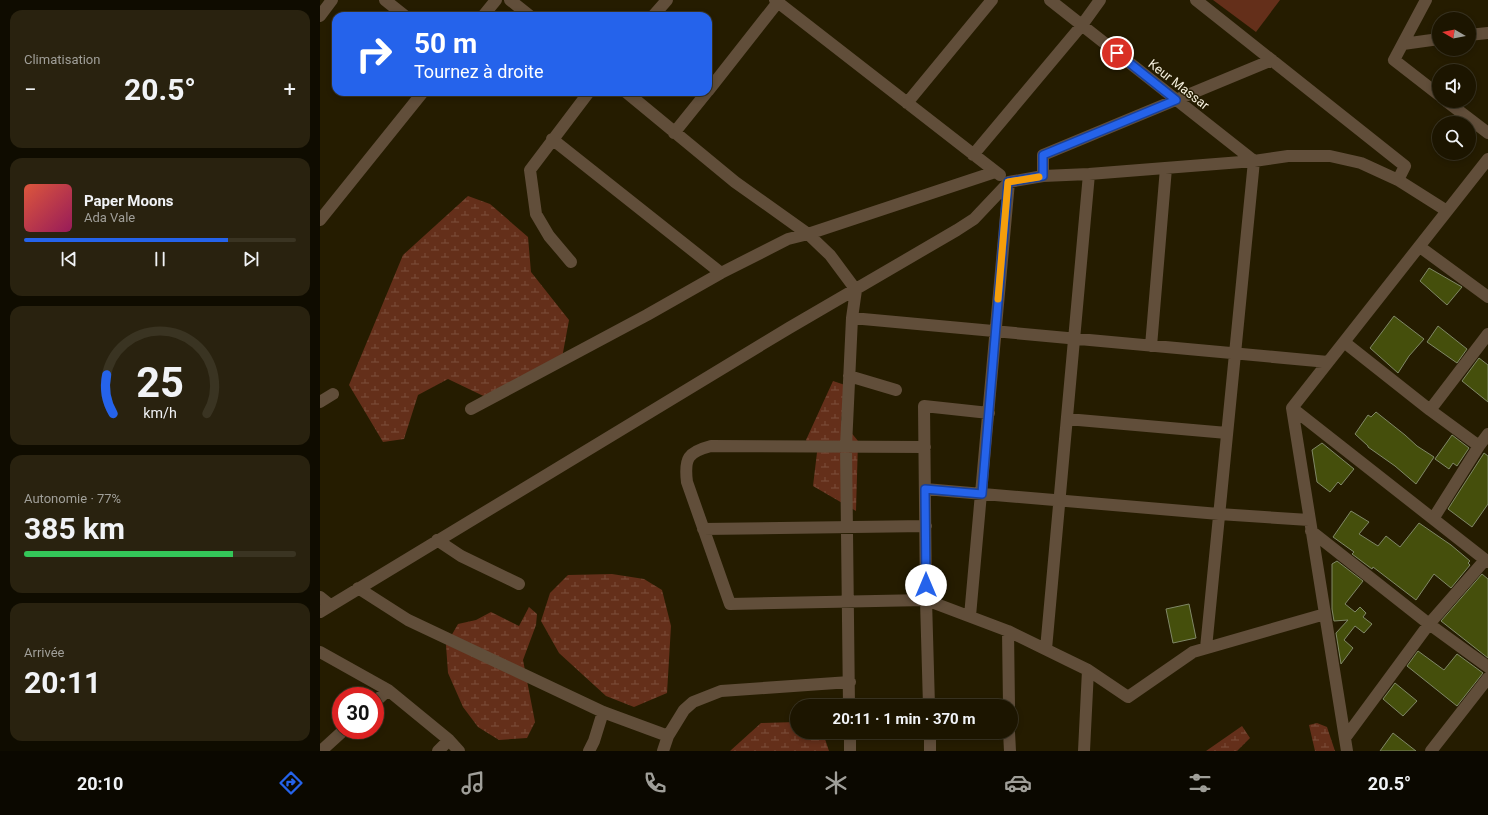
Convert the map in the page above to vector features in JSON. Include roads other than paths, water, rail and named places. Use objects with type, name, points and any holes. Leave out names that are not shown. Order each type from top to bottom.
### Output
[{"type":"street","points":[[320,16],[332,0]]},
{"type":"street","points":[[385,0],[400,12]]},
{"type":"street","points":[[486,12],[496,0]]},
{"type":"street","points":[[510,0],[525,12]]},
{"type":"street","points":[[656,12],[667,0]]},
{"type":"street","points":[[907,103],[992,0]]},
{"type":"street","name":"Keur Massar","points":[[1050,0],[1254,161]]},
{"type":"street","points":[[973,155],[1082,25],[1100,0]]},
{"type":"street","points":[[1196,0],[1405,166],[1398,180]]},
{"type":"street","points":[[1426,0],[1394,60],[1432,90]]},
{"type":"street","points":[[712,84],[776,1],[1008,182]]},
{"type":"street","points":[[1476,34],[1488,33]]},
{"type":"street","points":[[1403,44],[1432,40]]},
{"type":"street","points":[[1043,176],[1043,155],[1272,60]]},
{"type":"street","points":[[320,220],[420,96]]},
{"type":"street","points":[[571,262],[549,236],[536,214],[530,170],[586,96]]},
{"type":"street","points":[[631,96],[735,182],[808,234],[830,255],[856,290],[852,318],[846,446],[850,699]]},
{"type":"street","points":[[674,133],[703,96]]},
{"type":"street","points":[[1455,108],[1488,133]]},
{"type":"street","points":[[552,139],[720,273]]},
{"type":"street","points":[[323,605],[358,588],[789,328],[856,290],[974,219],[1008,182],[1043,176],[1089,174],[1254,161],[1288,156],[1330,156],[1361,163],[1398,180],[1447,211]]},
{"type":"street","points":[[1347,751],[1292,408],[1488,159]]},
{"type":"street","points":[[1206,648],[1254,161]]},
{"type":"street","points":[[1151,346],[1166,168]]},
{"type":"street","points":[[471,408],[647,315],[720,273],[788,239],[808,234],[995,172]]},
{"type":"street","points":[[1046,649],[1089,174]]},
{"type":"street","points":[[970,616],[982,494],[1008,182]]},
{"type":"street","points":[[1420,247],[1488,297]]},
{"type":"street","points":[[852,318],[1328,362]]},
{"type":"street","points":[[1430,410],[1488,334]]},
{"type":"street","points":[[1344,342],[1430,410],[1479,446]]},
{"type":"street","points":[[849,376],[896,390]]},
{"type":"street","points":[[320,402],[333,394]]},
{"type":"street","points":[[929,699],[924,406],[989,413]]},
{"type":"street","points":[[1292,408],[1487,561],[1429,624],[1345,738]]},
{"type":"street","points":[[1067,419],[1227,433]]},
{"type":"street","points":[[1433,518],[1488,434]]},
{"type":"street","points":[[925,447],[711,446],[698,450],[687,460],[685,467],[687,482],[730,604],[926,600],[1008,631],[1046,649],[1088,670],[1128,697],[1193,652],[1325,614]]},
{"type":"street","points":[[925,489],[1219,514],[1310,525],[1429,624],[1488,667]]},
{"type":"street","points":[[703,528],[926,526]]},
{"type":"street","points":[[438,540],[461,556],[519,584]]},
{"type":"street","points":[[358,588],[408,620],[603,712],[668,736]]},
{"type":"street","points":[[1008,631],[1009,699]]},
{"type":"street","points":[[320,652],[388,690],[449,740],[459,751]]},
{"type":"street","points":[[1084,751],[1088,670]]},
{"type":"street","points":[[1431,751],[1488,678]]},
{"type":"street","points":[[663,751],[668,736],[684,710],[693,702],[721,691],[850,682]]},
{"type":"street","points":[[384,694],[388,690]]},
{"type":"street","points":[[589,751],[594,741],[603,712]]},
{"type":"street","points":[[321,751],[334,739]]},
{"type":"street","points":[[850,739],[850,751]]},
{"type":"street","points":[[930,739],[930,751]]},
{"type":"street","points":[[1009,739],[1010,751]]},
{"type":"street","points":[[438,751],[449,740]]}]
